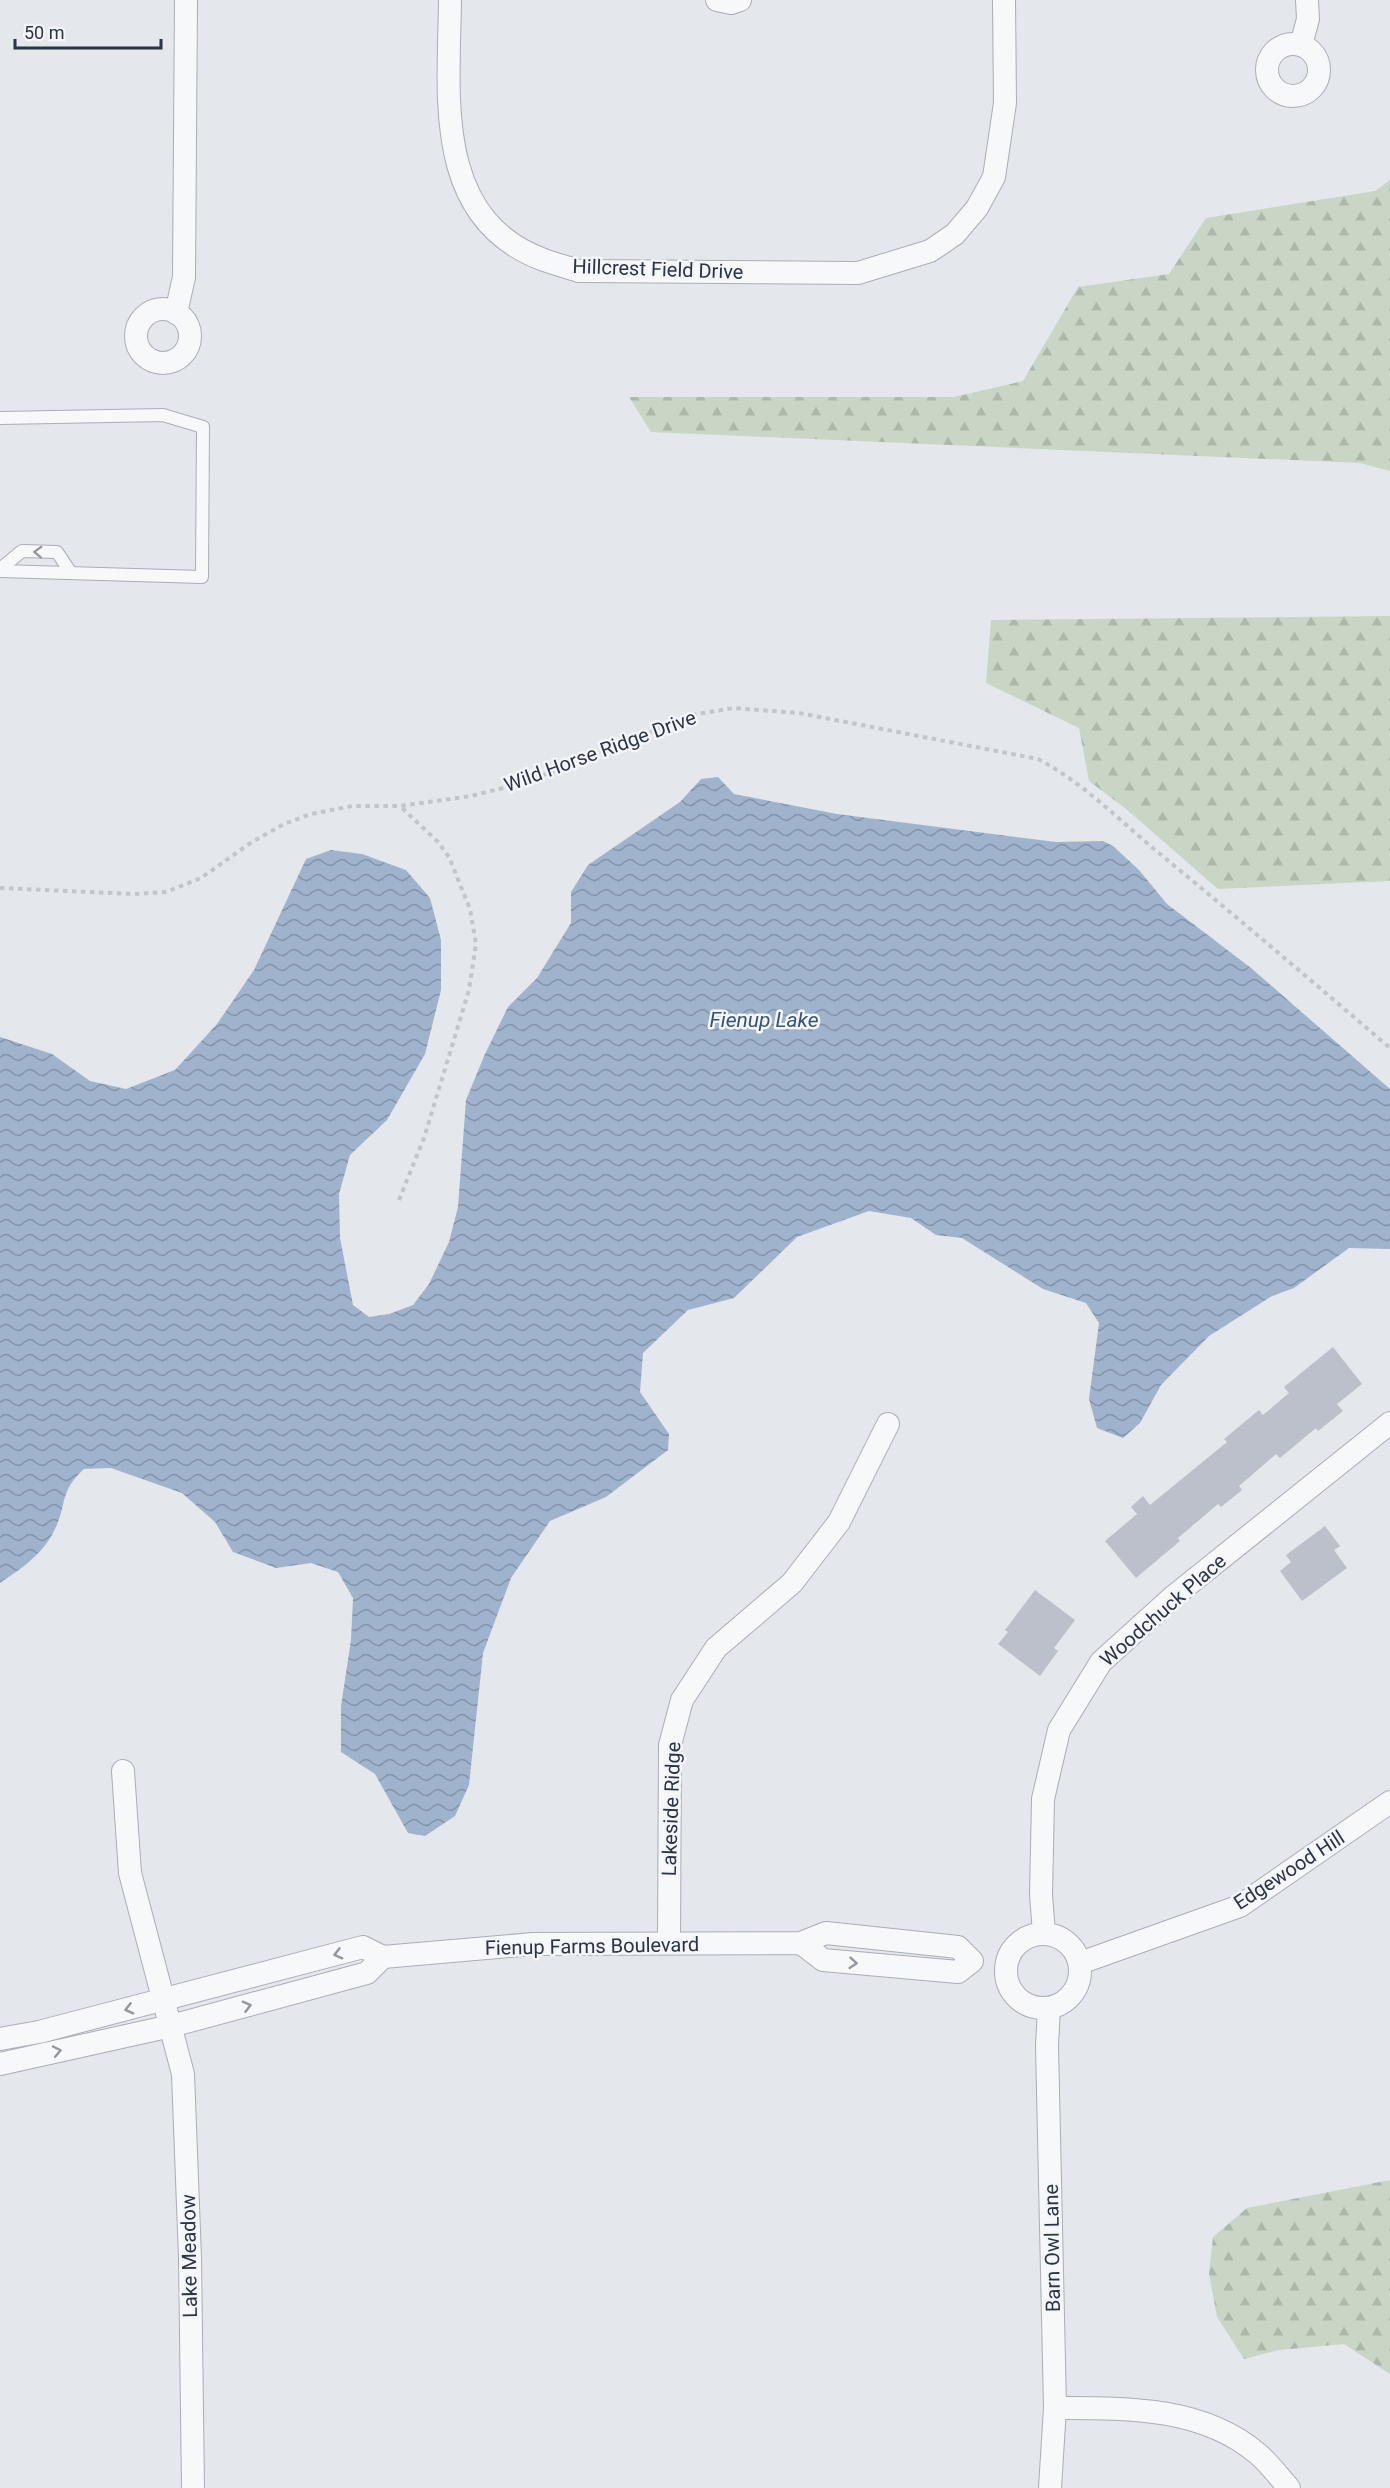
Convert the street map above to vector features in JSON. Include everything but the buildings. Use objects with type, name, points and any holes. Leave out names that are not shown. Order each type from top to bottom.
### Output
[{"type":"street","points":[[176,313],[184,277],[186,0]]},
{"type":"street","name":"Hillcrest Field Drive","points":[[450,0],[449,123],[456,160],[467,192],[486,221],[514,244],[542,260],[579,271],[858,273],[930,251],[955,234],[977,207],[994,177],[1001,147],[1005,103],[1004,0]]},
{"type":"street","points":[[717,0],[731,3],[740,0]]},
{"type":"street","points":[[1301,45],[1308,19],[1306,0]]},
{"type":"street","name":"Woodchuck Place","points":[[1044,1933],[1041,1895],[1043,1799],[1059,1730],[1101,1662],[1174,1596],[1390,1423]]},
{"type":"street","name":"Lakeside Ridge","points":[[669,1943],[670,1746],[682,1700],[716,1648],[792,1583],[840,1522],[888,1424]]},
{"type":"street","name":"Lake Meadow","points":[[123,1771],[130,1873],[183,2074],[190,2258],[193,2488]]},
{"type":"street","name":"Edgewood Hill","points":[[1080,1963],[1240,1906],[1390,1802]]},
{"type":"street","points":[[1044,1933],[1067,1942],[1076,1951],[1080,1963],[1077,1987],[1061,2004],[1049,2008],[1026,2004],[1017,1997],[1006,1976],[1007,1963],[1012,1951],[1031,1935],[1044,1933]]},
{"type":"street","name":"Fienup Farms Boulevard","points":[[0,2039],[39,2032],[363,1947],[383,1957],[533,1944],[801,1943],[823,1960],[958,1972],[972,1961],[1007,1963]]},
{"type":"street","points":[[0,2064],[171,2026],[367,1973],[383,1957]]},
{"type":"street","name":"Barn Owl Lane","points":[[1049,2008],[1055,2408],[1050,2488]]},
{"type":"street","points":[[1055,2408],[1120,2408],[1176,2414],[1222,2431],[1258,2454],[1289,2488]]},
{"type":"lane","points":[[0,418],[163,415],[203,427],[202,577],[0,570]]},
{"type":"lane","points":[[0,570],[22,551],[57,552],[72,573]]},
{"type":"path","name":"Wild Horse Ridge Drive","points":[[0,888],[134,894],[166,892],[201,878],[284,824],[311,814],[352,806],[400,806],[471,796],[523,783],[692,715],[733,708],[799,713],[1038,759],[1094,798],[1233,912],[1390,1048]]},
{"type":"path","points":[[399,1200],[424,1138],[469,990],[476,944],[470,909],[449,856],[431,834],[400,806]]},
{"type":"green space","points":[[1390,180],[1390,471],[1360,463],[651,432],[629,397],[954,397],[1023,381],[1078,287],[1169,274],[1206,218],[1375,191]]},
{"type":"green space","points":[[1390,616],[1390,881],[1218,889],[1125,808],[1089,781],[1079,728],[986,683],[991,620]]},
{"type":"green space","points":[[1390,2180],[1390,2374],[1344,2344],[1279,2350],[1244,2359],[1217,2317],[1209,2273],[1213,2237],[1247,2208]]},
{"type":"water","name":"Fienup Lake","points":[[718,777],[734,794],[837,814],[1056,842],[1103,841],[1113,846],[1139,870],[1167,904],[1251,968],[1390,1089],[1390,1249],[1349,1248],[1294,1288],[1272,1296],[1209,1336],[1161,1385],[1140,1423],[1123,1438],[1097,1428],[1089,1399],[1099,1323],[1086,1303],[1043,1289],[962,1238],[936,1235],[911,1218],[869,1211],[797,1237],[734,1298],[688,1310],[643,1353],[640,1392],[669,1434],[668,1450],[606,1497],[550,1521],[511,1578],[483,1653],[469,1785],[455,1816],[425,1836],[408,1833],[375,1774],[341,1752],[341,1706],[351,1640],[353,1598],[338,1572],[311,1563],[276,1568],[233,1552],[215,1522],[182,1493],[111,1468],[84,1469],[76,1477],[67,1492],[58,1522],[49,1540],[30,1561],[0,1583],[0,1037],[52,1054],[90,1081],[126,1089],[175,1070],[217,1024],[254,970],[306,859],[331,850],[362,854],[406,870],[430,898],[441,940],[441,990],[425,1054],[387,1120],[350,1155],[339,1194],[340,1238],[353,1305],[369,1317],[389,1314],[413,1305],[429,1284],[449,1242],[458,1207],[466,1100],[508,1007],[537,978],[571,923],[571,892],[588,865],[680,802],[701,779]]}]
